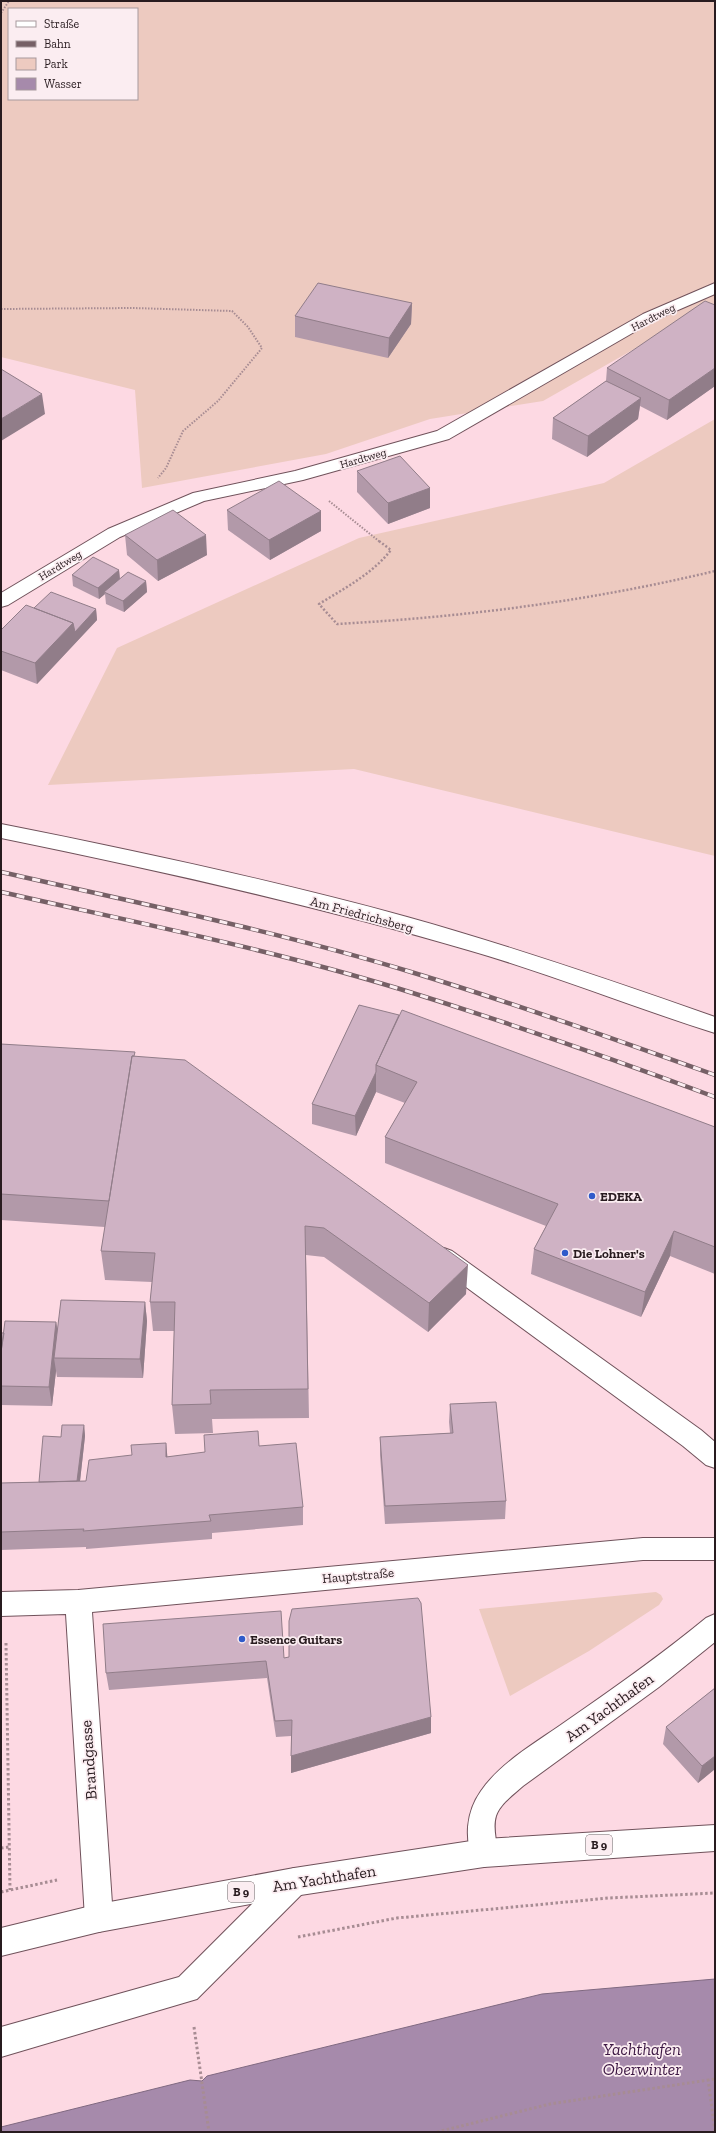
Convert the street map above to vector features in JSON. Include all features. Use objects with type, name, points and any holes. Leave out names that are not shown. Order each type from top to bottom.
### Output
[{"type":"street","name":"Hardtweg","points":[[1,601],[114,533],[199,497],[297,476],[443,435],[649,317],[715,288]]},
{"type":"street","name":"Am Friedrichsberg","points":[[1,831],[151,861],[359,911],[540,964],[715,1026]]},
{"type":"street","points":[[427,1245],[692,1438],[715,1457]]},
{"type":"street","name":"Hauptstraße","points":[[3,1604],[78,1602],[643,1549],[715,1549]]},
{"type":"street","name":"Brandgasse","points":[[78,1602],[99,1918]]},
{"type":"street","name":"Am Yachthafen","points":[[484,1853],[481,1822],[485,1810],[511,1780],[544,1753],[690,1648],[715,1626]]},
{"type":"street","name":"Am Yachthafen","points":[[1,1942],[99,1918],[294,1882],[484,1853],[715,1838]]},
{"type":"street","points":[[1,2042],[187,1989],[294,1882]]},
{"type":"path","points":[[1,13],[9,1]]},
{"type":"path","points":[[1,309],[133,308],[232,311],[248,327],[262,348],[218,402],[183,431],[166,468],[157,480]]},
{"type":"path","points":[[297,476],[391,550],[386,557],[362,577],[319,604],[338,624],[388,622],[471,614],[613,594],[715,571]]},
{"type":"path","points":[[3,1604],[10,1890]]},
{"type":"path","points":[[1,1848],[9,1847]]},
{"type":"path","points":[[1,1892],[96,1871]]},
{"type":"path","points":[[296,1937],[397,1918],[609,1898],[715,1893]]},
{"type":"path","points":[[194,2025],[209,2132]]},
{"type":"path","points":[[708,2079],[714,2132]]},
{"type":"path","points":[[437,2132],[550,2104],[715,2079]]},
{"type":"green space","points":[[1,1],[715,1],[715,303],[543,401],[430,419],[326,454],[142,488],[135,390],[1,357]]},
{"type":"green space","points":[[715,419],[715,856],[354,769],[48,785],[117,648],[359,538],[604,483]]},
{"type":"green space","points":[[656,1592],[661,1595],[663,1599],[659,1605],[589,1651],[510,1696],[479,1609]]},
{"type":"water","name":"Yachthafen Oberwinter","points":[[715,1979],[715,2132],[1,2132],[1,2127],[190,2080],[202,2081],[207,2076],[542,1994]]},
{"type":"building","points":[[318,283],[412,303],[389,338],[295,316]]},
{"type":"building","points":[[705,301],[715,305],[715,368],[669,400],[607,368]]},
{"type":"building","points":[[1,369],[42,394],[1,419]]},
{"type":"building","points":[[606,381],[641,398],[588,436],[553,418]]},
{"type":"building","points":[[400,456],[430,488],[388,503],[357,471]]},
{"type":"building","points":[[279,481],[321,511],[269,540],[227,510]]},
{"type":"building","points":[[173,510],[206,535],[157,560],[125,535]]},
{"type":"building","points":[[93,557],[119,570],[98,588],[72,575]]},
{"type":"building","points":[[128,572],[146,581],[123,601],[104,592]]},
{"type":"building","points":[[51,592],[96,609],[75,632],[73,623],[34,608]]},
{"type":"building","points":[[26,605],[73,623],[35,663],[1,651],[1,630]]},
{"type":"building","points":[[359,1005],[399,1015],[376,1065],[376,1072],[355,1116],[312,1104]]},
{"type":"building","name":"EDEKA","points":[[402,1010],[715,1127],[715,1247],[674,1231],[645,1292],[534,1249],[558,1204],[385,1137],[417,1082],[376,1065]]},
{"type":"building","points":[[1,1044],[135,1052],[134,1056],[132,1056],[109,1201],[1,1194]]},
{"type":"building","points":[[132,1056],[185,1060],[468,1265],[429,1303],[324,1228],[305,1226],[308,1389],[210,1390],[211,1404],[172,1405],[175,1302],[150,1302],[155,1253],[101,1251]]},
{"type":"building","points":[[61,1300],[145,1302],[140,1359],[54,1358]]},
{"type":"building","points":[[5,1321],[56,1322],[49,1387],[1,1386],[1,1352]]},
{"type":"building","points":[[1,1333],[4,1333],[1,1352]]},
{"type":"building","points":[[496,1402],[506,1501],[385,1506],[380,1437],[453,1433],[450,1404]]},
{"type":"building","points":[[62,1425],[84,1425],[77,1481],[39,1482],[43,1436],[61,1437]]},
{"type":"building","points":[[258,1431],[259,1446],[296,1443],[303,1507],[209,1515],[211,1521],[83,1531],[84,1529],[1,1532],[1,1483],[86,1481],[89,1460],[132,1455],[131,1445],[166,1443],[166,1457],[205,1452],[204,1435]]},
{"type":"building","points":[[418,1598],[421,1603],[431,1717],[291,1756],[292,1720],[275,1721],[266,1661],[106,1673],[103,1624],[281,1611],[284,1658],[289,1657],[289,1621],[292,1609]]},
{"type":"building","points":[[715,1688],[715,1756],[702,1766],[666,1727]]},
{"type":"railway","points":[[1,872],[207,918],[360,957],[525,1009],[715,1075]]},
{"type":"railway","points":[[1,892],[301,961],[400,989],[598,1054],[715,1097]]},
{"type":"place","name":"EDEKA","points":[[592,1196]]},
{"type":"place","name":"Die Lohner's","points":[[565,1253]]},
{"type":"place","name":"Essence Guitars","points":[[242,1639]]}]
